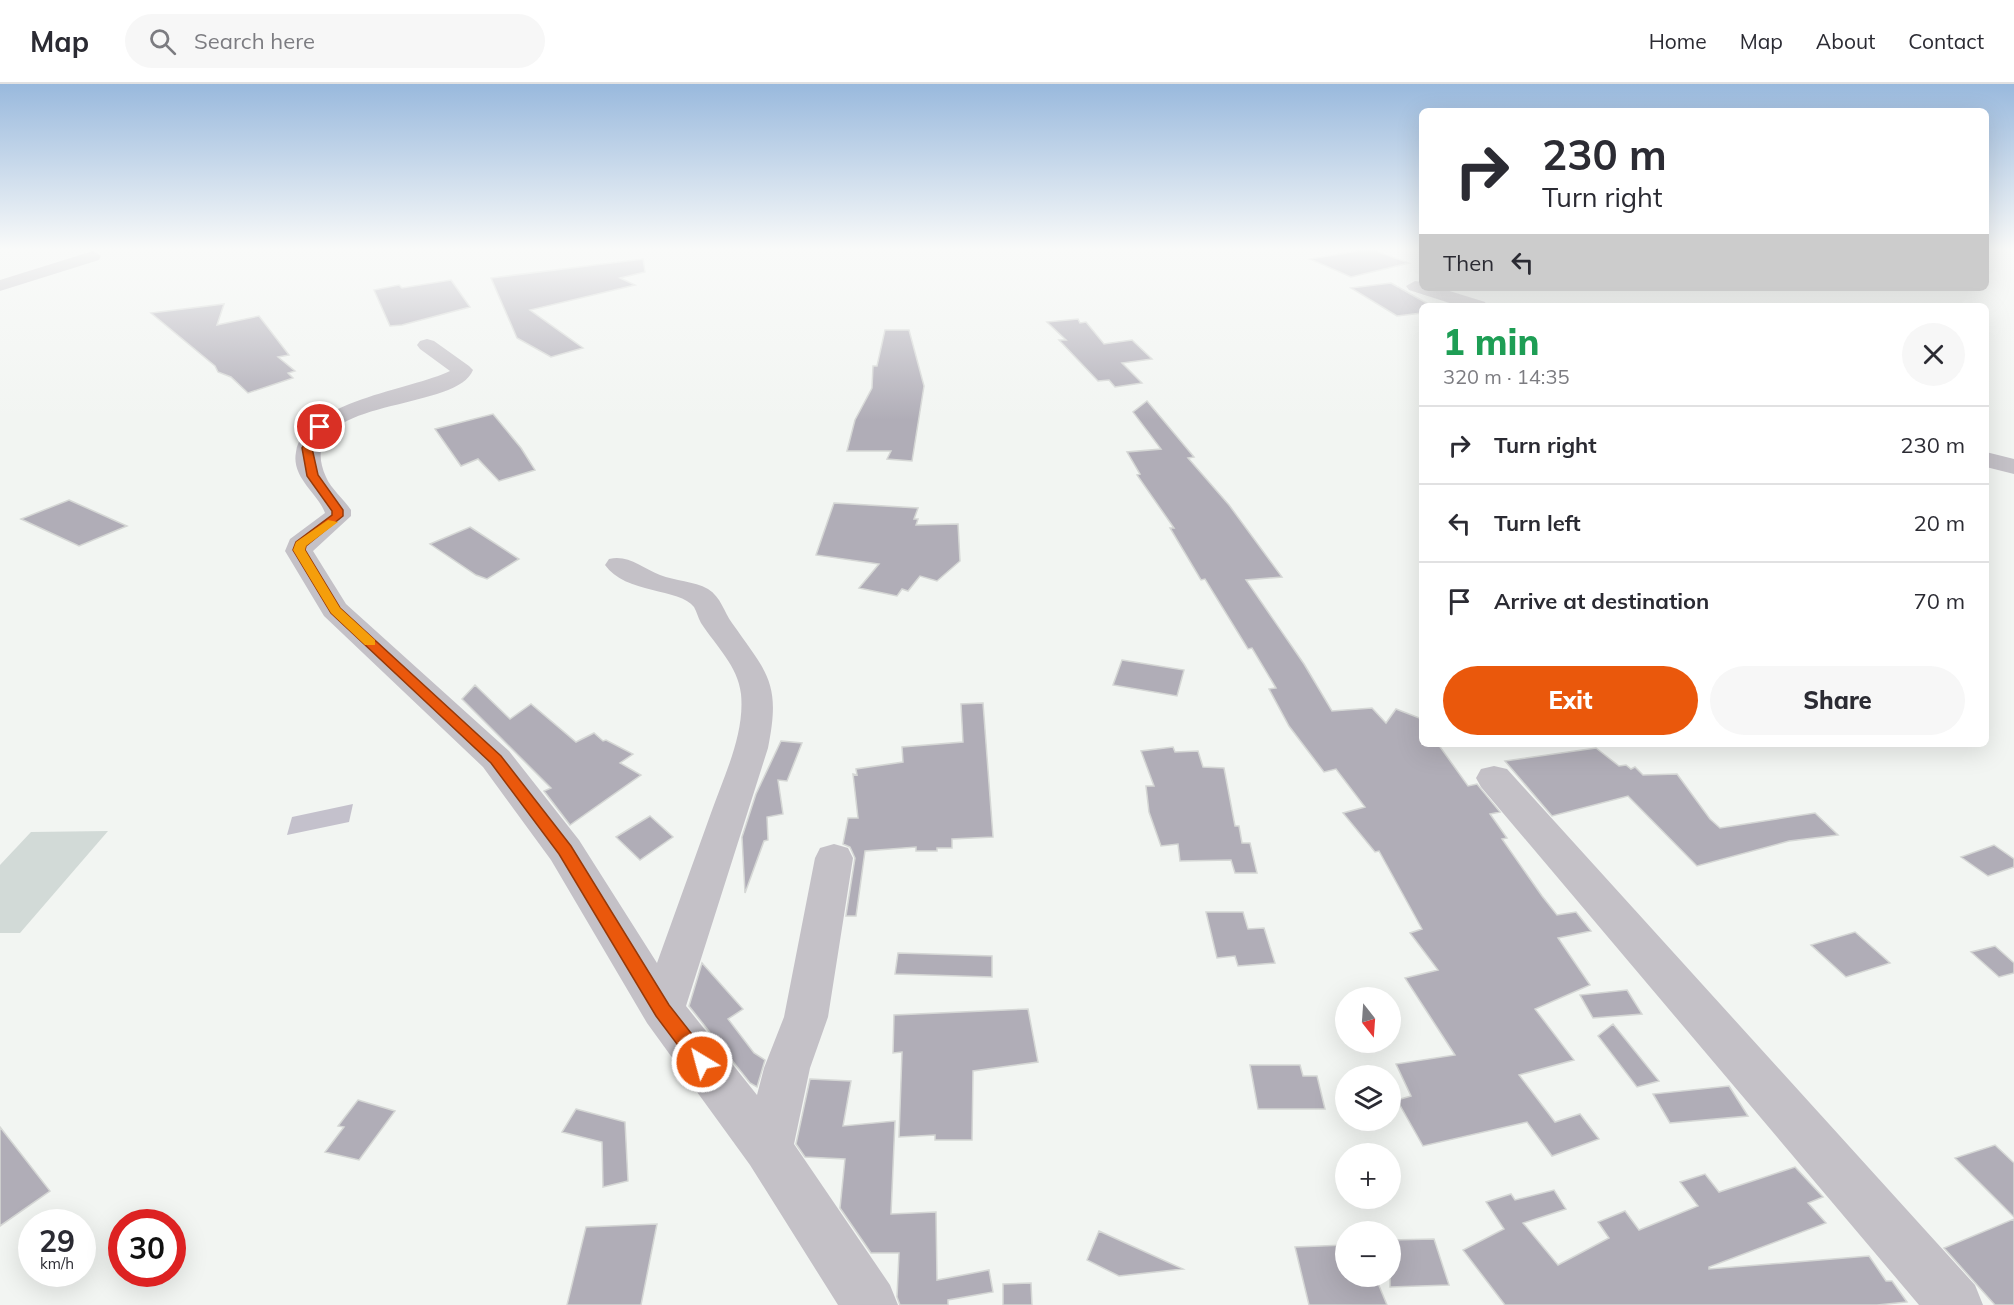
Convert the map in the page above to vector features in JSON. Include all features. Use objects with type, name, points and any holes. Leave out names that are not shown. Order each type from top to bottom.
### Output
[{"type":"street","points":[[427,345],[462,370],[460,375],[340,415],[320,427],[311,438],[307,448],[312,476],[338,510],[338,516],[300,545],[299,550],[335,610],[496,759],[565,850],[663,1010],[768,1148],[870,1305]]},
{"type":"street","points":[[1989,460],[2014,467]]},
{"type":"street","points":[[619,565],[637,577],[688,592],[705,602],[716,621],[744,658],[754,675],[759,693],[759,714],[751,748],[663,1010]]},
{"type":"street","points":[[1494,778],[1955,1305]]},
{"type":"street","points":[[768,1148],[788,1068],[806,1017],[834,858]]},
{"type":"shaded area","points":[[353,804],[349,822],[287,835],[292,817]]},
{"type":"shaded area","points":[[108,831],[20,933],[0,933],[0,865],[31,832]]},
{"type":"building","points":[[223,306],[217,325],[259,316],[289,355],[278,357],[295,371],[288,373],[293,378],[248,393],[231,377],[218,372],[215,366],[151,313]]},
{"type":"building","points":[[381,306],[470,307],[402,325],[390,326]]},
{"type":"building","points":[[503,306],[547,306],[530,310],[583,348],[551,357],[517,338]]},
{"type":"building","points":[[1381,306],[1419,306],[1419,313],[1397,316]]},
{"type":"building","points":[[1078,319],[1080,323],[1086,322],[1104,344],[1132,340],[1152,359],[1122,363],[1142,383],[1115,387],[1109,380],[1098,381],[1059,340],[1066,340],[1047,322]]},
{"type":"building","points":[[885,330],[909,330],[924,386],[912,461],[887,459],[891,451],[847,451],[855,420],[872,388],[873,366],[877,366]]},
{"type":"building","points":[[1147,401],[1194,457],[1188,458],[1229,505],[1282,577],[1246,580],[1304,664],[1332,711],[1372,708],[1386,723],[1396,709],[1419,718],[1419,747],[1440,747],[1468,786],[1477,784],[1500,812],[1490,814],[1507,838],[1502,839],[1542,896],[1557,915],[1576,912],[1591,931],[1558,938],[1590,985],[1535,1009],[1574,1060],[1519,1075],[1555,1122],[1580,1114],[1599,1139],[1552,1156],[1527,1122],[1423,1146],[1401,1107],[1401,1099],[1411,1096],[1401,1075],[1401,1065],[1396,1064],[1455,1055],[1405,978],[1438,970],[1410,933],[1422,929],[1379,851],[1375,852],[1343,813],[1365,807],[1336,769],[1324,772],[1289,726],[1269,689],[1276,688],[1252,648],[1248,649],[1205,579],[1201,580],[1170,528],[1174,528],[1137,475],[1140,474],[1127,452],[1161,449],[1133,412]]},
{"type":"building","points":[[493,414],[521,448],[535,470],[499,481],[478,459],[461,466],[435,429]]},
{"type":"building","points":[[69,500],[127,526],[79,546],[21,519]]},
{"type":"building","points":[[834,503],[918,508],[914,519],[918,519],[916,525],[958,524],[960,561],[937,581],[920,576],[908,591],[902,589],[897,596],[859,588],[879,564],[816,555]]},
{"type":"building","points":[[470,527],[519,559],[487,579],[476,575],[430,544]]},
{"type":"building","points":[[1122,660],[1184,670],[1177,696],[1113,685]]},
{"type":"building","points":[[475,685],[510,719],[531,704],[576,742],[594,733],[603,741],[606,740],[633,754],[620,763],[641,775],[570,825],[544,791],[551,788],[462,699]]},
{"type":"building","points":[[983,703],[993,837],[952,839],[952,848],[937,848],[937,851],[916,851],[916,847],[865,851],[856,916],[846,916],[855,858],[850,847],[843,844],[848,818],[858,818],[853,774],[857,775],[856,769],[903,762],[902,747],[963,742],[961,704]]},
{"type":"building","points":[[781,741],[802,743],[787,781],[778,780],[783,814],[767,817],[768,840],[764,841],[745,893],[742,837],[756,794]]},
{"type":"building","points":[[1173,747],[1175,752],[1198,751],[1203,767],[1224,768],[1235,826],[1239,826],[1242,843],[1250,843],[1257,873],[1235,873],[1231,860],[1180,861],[1178,844],[1161,846],[1149,812],[1146,786],[1154,786],[1141,751]]},
{"type":"building","points":[[1596,748],[1619,766],[1626,765],[1631,769],[1635,767],[1643,775],[1677,774],[1710,819],[1720,828],[1815,813],[1838,835],[1789,841],[1697,866],[1628,796],[1552,816],[1505,761]]},
{"type":"building","points":[[650,816],[673,837],[640,860],[616,837]]},
{"type":"building","points":[[1994,845],[2014,859],[2014,867],[1988,876],[1961,857]]},
{"type":"building","points":[[1206,912],[1243,912],[1248,929],[1264,928],[1275,963],[1238,966],[1235,956],[1217,958]]},
{"type":"building","points":[[1855,932],[1890,963],[1846,977],[1811,945]]},
{"type":"building","points":[[1995,946],[2014,963],[2014,973],[1999,977],[1971,952]]},
{"type":"building","points":[[898,953],[992,956],[992,977],[895,974]]},
{"type":"building","points":[[702,963],[743,1009],[728,1019],[754,1053],[765,1060],[757,1087],[750,1083],[689,1006]]},
{"type":"building","points":[[1627,990],[1642,1014],[1593,1018],[1580,995]]},
{"type":"building","points":[[1028,1009],[1038,1062],[973,1071],[972,1140],[935,1140],[935,1135],[899,1137],[902,1052],[893,1053],[894,1015]]},
{"type":"building","points":[[1613,1024],[1659,1081],[1637,1087],[1598,1036]]},
{"type":"building","points":[[1250,1065],[1300,1065],[1303,1076],[1317,1076],[1325,1109],[1258,1109]]},
{"type":"building","points":[[810,1079],[851,1081],[843,1126],[895,1121],[891,1214],[936,1212],[937,1280],[989,1270],[993,1292],[948,1300],[948,1305],[900,1305],[897,1297],[899,1253],[871,1253],[840,1208],[845,1159],[805,1157],[796,1144]]},
{"type":"building","points":[[1729,1086],[1748,1116],[1670,1123],[1653,1094]]},
{"type":"building","points":[[358,1100],[395,1111],[359,1160],[325,1152],[344,1127],[338,1126]]},
{"type":"building","points":[[576,1109],[625,1122],[628,1181],[603,1187],[602,1142],[562,1132]]},
{"type":"building","points":[[0,1127],[50,1191],[24,1209],[18,1209],[18,1213],[0,1226]]},
{"type":"building","points":[[1995,1145],[2014,1163],[2014,1217],[1955,1158]]},
{"type":"building","points":[[1795,1167],[1823,1197],[1808,1203],[1826,1223],[1709,1267],[1709,1269],[1869,1256],[1886,1281],[1892,1281],[1907,1302],[1877,1305],[1505,1305],[1463,1250],[1504,1229],[1486,1202],[1511,1194],[1515,1200],[1554,1190],[1566,1209],[1523,1223],[1558,1265],[1609,1238],[1598,1222],[1625,1211],[1639,1230],[1698,1206],[1680,1182],[1705,1174],[1719,1192]]},
{"type":"building","points":[[2014,1219],[2014,1305],[1995,1305],[1944,1248]]},
{"type":"building","points":[[657,1224],[641,1305],[567,1305],[586,1227]]},
{"type":"building","points":[[1099,1231],[1183,1269],[1119,1276],[1087,1260]]},
{"type":"building","points":[[1434,1239],[1449,1285],[1401,1287],[1401,1240]]},
{"type":"building","points":[[1335,1245],[1335,1287],[1380,1287],[1387,1305],[1309,1305],[1295,1247]]},
{"type":"building","points":[[1031,1283],[1032,1305],[1003,1305],[1003,1284]]},
{"type":"slow traffic","points":[[332,522],[300,545],[299,550],[335,610],[370,642]]},
{"type":"route","points":[[320,427],[311,438],[307,448],[312,476],[338,510],[338,516],[331,524],[300,545],[299,550],[335,610],[496,759],[565,850],[663,1010],[702,1062]]}]
